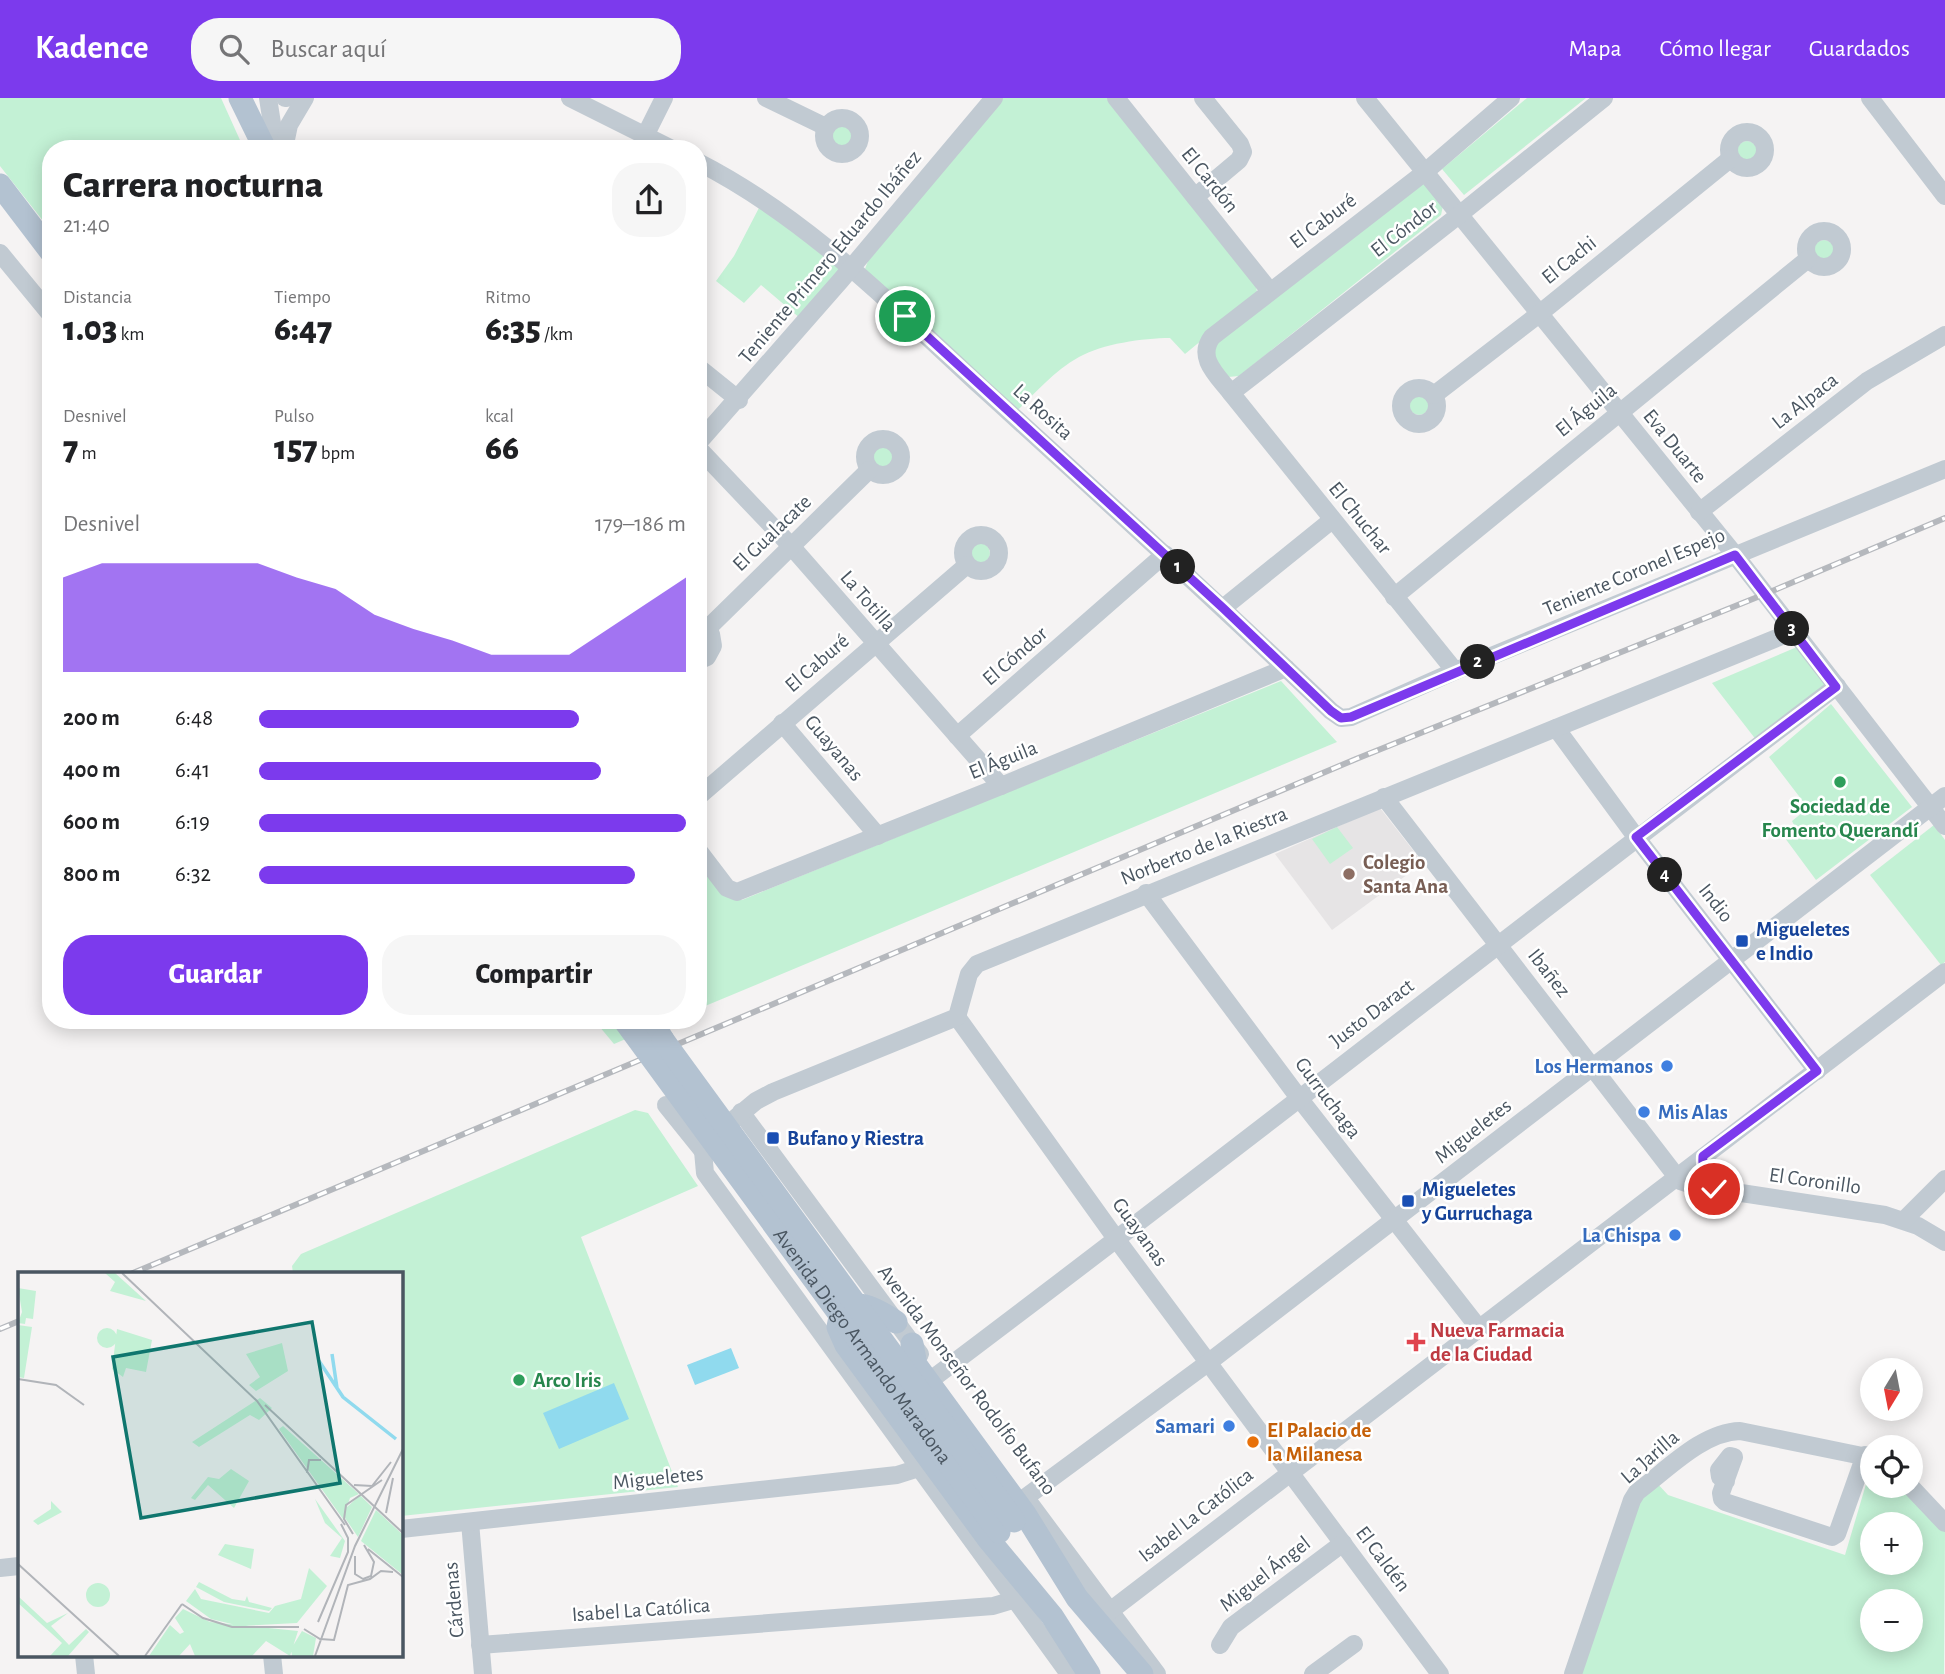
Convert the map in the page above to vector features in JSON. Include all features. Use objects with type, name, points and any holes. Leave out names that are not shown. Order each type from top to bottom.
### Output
[{"type":"main road","points":[[240,98],[261,140]]},
{"type":"main road","points":[[1,187],[42,240]]},
{"type":"main road","name":"Avenida Diego Armando Maradona","points":[[631,1029],[1006,1527],[1077,1598],[1125,1674]]},
{"type":"main road","name":"Avenida Diego Armando Maradona","points":[[656,1029],[1006,1527],[1052,1616],[1100,1674]]},
{"type":"main road","points":[[896,1322],[870,1307],[858,1304],[843,1313],[838,1327],[846,1345],[989,1539],[1052,1616],[1089,1674]]},
{"type":"main road","points":[[912,1344],[916,1365],[1025,1514],[1077,1598],[1142,1674]]},
{"type":"street","points":[[268,98],[275,140]]},
{"type":"street","points":[[286,140],[289,125],[305,98]]},
{"type":"street","points":[[570,98],[653,140]]},
{"type":"street","points":[[645,136],[664,98]]},
{"type":"street","points":[[766,98],[826,127]]},
{"type":"street","name":"Teniente Primero Eduardo Ibáñez","points":[[707,436],[994,98]]},
{"type":"street","name":"El Cardón","points":[[1116,98],[1269,290]]},
{"type":"street","points":[[1195,197],[1240,160],[1243,152],[1240,144],[1203,98]]},
{"type":"street","name":"Eva Duarte","points":[[1365,98],[1735,555],[1836,687],[1938,802],[1945,826]]},
{"type":"street","name":"El Caburé","points":[[1231,393],[1208,364],[1205,350],[1212,337],[1424,172],[1511,98]]},
{"type":"street","name":"El Cóndor","points":[[1231,393],[1604,98]]},
{"type":"street","points":[[1878,101],[1945,196]]},
{"type":"street","name":"El Cachi","points":[[1434,395],[1539,314],[1730,159]]},
{"type":"street","name":"La Rosita","points":[[707,167],[769,202],[851,268],[1341,718]]},
{"type":"street","points":[[0,253],[42,304]]},
{"type":"street","name":"El Águila","points":[[1394,597],[1808,259]]},
{"type":"street","name":"La Alpaca","points":[[1699,512],[1867,381],[1945,335]]},
{"type":"street","points":[[707,375],[738,400]]},
{"type":"street","name":"El Chuchar","points":[[1231,393],[1455,671]]},
{"type":"street","name":"La Totilla","points":[[707,456],[791,546],[1001,786]]},
{"type":"street","name":"Teniente Coronel Espejo","points":[[1341,718],[1351,717],[1455,671],[1945,469]]},
{"type":"street","name":"El Gualacate","points":[[707,623],[869,470]]},
{"type":"street","points":[[1223,608],[1332,520]]},
{"type":"street","name":"El Cóndor","points":[[957,736],[1165,554]]},
{"type":"street","name":"El Caburé","points":[[707,789],[967,565]]},
{"type":"street","name":"Norberto de la Riestra","points":[[957,1017],[969,974],[978,964],[1146,893],[1794,631]]},
{"type":"street","name":"El Gualacate","points":[[707,632],[713,640],[713,646],[707,657]]},
{"type":"street","name":"El Águila","points":[[707,862],[727,888],[737,892],[1286,668]]},
{"type":"street","name":"Justo Daract","points":[[936,1376],[1117,1240],[1636,837],[1836,687]]},
{"type":"street","name":"Guayanas","points":[[782,723],[878,836]]},
{"type":"street","name":"Indio","points":[[1556,727],[1636,837],[1817,1071]]},
{"type":"street","name":"Ibañez","points":[[1384,797],[1676,1177]]},
{"type":"street","name":"Migueletes","points":[[1026,1497],[1209,1362],[1938,802]]},
{"type":"street","name":"Gurruchaga","points":[[1146,893],[1299,1098],[1478,1327]]},
{"type":"street","name":"Isabel La Católica","points":[[1110,1611],[1945,972]]},
{"type":"street","points":[[702,1152],[708,1141],[741,1112],[773,1092],[957,1017]]},
{"type":"street","name":"Guayanas","points":[[957,1017],[1117,1240],[1289,1472]]},
{"type":"street","points":[[666,1105],[702,1152],[705,1173],[1069,1674]]},
{"type":"street","name":"Avenida Monseñor Rodolfo Bufano","points":[[741,1112],[1157,1674]]},
{"type":"street","points":[[1703,1156],[1702,1168],[1706,1180],[1714,1189]]},
{"type":"street","name":"El Coronillo","points":[[1676,1177],[1687,1184],[1714,1189],[1885,1215],[1904,1220],[1945,1242]]},
{"type":"street","points":[[1904,1220],[1945,1179]]},
{"type":"street","name":"La Jarilla","points":[[1573,1674],[1637,1492],[1703,1442],[1726,1431],[1740,1431],[1860,1455]]},
{"type":"street","name":"Migueletes","points":[[402,1529],[897,1475],[919,1468]]},
{"type":"street","name":"El Caldén","points":[[1289,1472],[1440,1674]]},
{"type":"street","points":[[1726,1481],[1721,1493],[1725,1502],[1832,1537],[1837,1534],[1860,1479]]},
{"type":"street","points":[[1921,1498],[1945,1523]]},
{"type":"street","name":"Cárdenas","points":[[470,1522],[483,1674]]},
{"type":"street","name":"Miguel Ángel","points":[[1220,1645],[1231,1627],[1343,1543]]},
{"type":"street","points":[[0,1568],[18,1566]]},
{"type":"street","name":"Isabel La Católica","points":[[480,1645],[993,1606],[1013,1600]]},
{"type":"street","points":[[1313,1674],[1354,1644]]},
{"type":"street","points":[[83,1656],[86,1674]]},
{"type":"street","points":[[272,1656],[274,1674]]},
{"type":"shaded area","name":"Colegio Santa Ana","points":[[1380,808],[1423,863],[1332,930],[1275,854]]},
{"type":"green space","points":[[0,98],[221,98],[240,140],[42,140],[42,220],[0,166]]},
{"type":"green space","points":[[1003,98],[1108,98],[1256,285],[1257,292],[1254,297],[1185,354],[1170,338],[1123,343],[1088,352],[1053,376],[1016,412],[865,269],[868,261]]},
{"type":"green space","points":[[1527,98],[1586,98],[1464,195],[1442,169]]},
{"type":"green space","points":[[842,126],[849,129],[852,136],[849,143],[842,146],[835,143],[832,136],[835,129]]},
{"type":"green space","points":[[1747,141],[1754,144],[1757,151],[1754,158],[1747,161],[1740,158],[1737,151],[1740,144]]},
{"type":"green space","points":[[1417,182],[1426,185],[1443,206],[1441,215],[1239,376],[1228,377],[1213,359],[1216,340]]},
{"type":"green space","points":[[761,204],[840,268],[801,319],[761,285],[744,303],[716,281],[734,256]]},
{"type":"green space","points":[[1824,240],[1831,243],[1834,250],[1831,257],[1824,260],[1817,257],[1814,250],[1817,243]]},
{"type":"green space","points":[[1419,395],[1426,398],[1429,405],[1426,412],[1419,415],[1412,412],[1409,405],[1412,398]]},
{"type":"green space","points":[[883,447],[890,450],[893,457],[890,464],[883,467],[876,464],[873,457],[876,450]]},
{"type":"green space","points":[[980,543],[987,546],[990,553],[987,560],[980,563],[973,560],[970,553],[973,546]]},
{"type":"green space","points":[[1797,647],[1827,686],[1757,741],[1712,683]]},
{"type":"green space","points":[[1281,681],[1337,742],[707,1005],[707,870],[732,899],[742,900]]},
{"type":"green space","name":"Sociedad de Fomento Querandí","points":[[1831,704],[1912,807],[1816,880],[1782,834],[1794,825],[1792,821],[1808,808],[1769,757]]},
{"type":"green space","points":[[1934,825],[1945,840],[1945,962],[1941,965],[1870,875]]},
{"type":"green space","points":[[1337,827],[1353,848],[1330,864],[1312,839]]},
{"type":"green space","points":[[602,1029],[649,1029],[614,1044]]},
{"type":"green space","name":"Arco Iris","points":[[635,1110],[648,1113],[698,1186],[581,1237],[678,1487],[402,1516],[402,1272],[293,1272],[292,1266],[301,1254]]},
{"type":"green space","points":[[1656,1482],[1668,1495],[1845,1555],[1862,1498],[1913,1498],[1945,1531],[1944,1674],[1579,1674],[1636,1505]]},
{"type":"water","points":[[731,1348],[739,1368],[695,1385],[687,1365]]},
{"type":"water","points":[[614,1383],[629,1419],[559,1449],[543,1413]]},
{"type":"railway","points":[[135,1272],[1356,759],[1765,594],[1945,518]]},
{"type":"railway","points":[[0,1329],[18,1321]]},
{"type":"place","name":"Sociedad de Fomento Querandí","points":[[1840,782]]},
{"type":"place","name":"Colegio Santa Ana","points":[[1349,874]]},
{"type":"place","name":"Migueletes e Indio","points":[[1742,941]]},
{"type":"place","name":"Los Hermanos","points":[[1667,1066]]},
{"type":"place","name":"Mis Alas","points":[[1644,1112]]},
{"type":"place","name":"Bufano y Riestra","points":[[773,1138]]},
{"type":"place","name":"Migueletes y Gurruchaga","points":[[1408,1201]]},
{"type":"place","name":"La Chispa","points":[[1675,1235]]},
{"type":"place","name":"Nueva Farmacia de la Ciudad","points":[[1416,1342]]},
{"type":"place","name":"Arco Iris","points":[[519,1380]]},
{"type":"place","name":"Samari","points":[[1229,1426]]},
{"type":"place","name":"El Palacio de la Milanesa","points":[[1253,1442]]},
{"type":"route","points":[[905,316],[1341,718],[1351,717],[1735,555],[1836,687],[1636,837],[1817,1071],[1703,1156],[1702,1168],[1706,1180],[1714,1189]]}]
